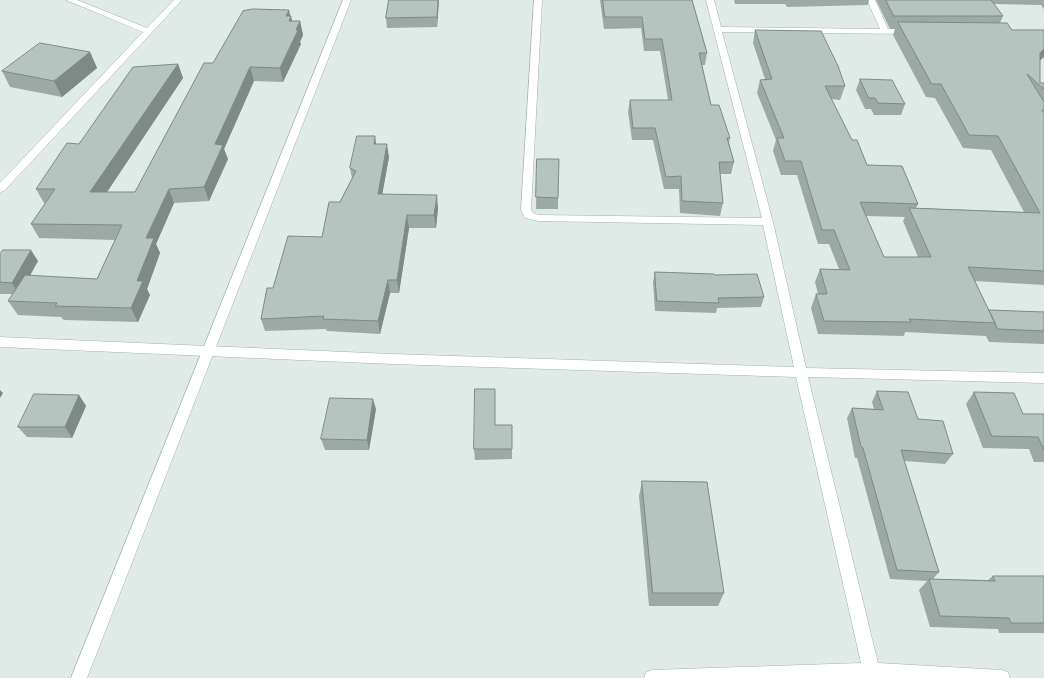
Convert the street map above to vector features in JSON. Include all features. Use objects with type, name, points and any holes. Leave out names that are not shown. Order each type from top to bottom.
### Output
[{"type":"street","points":[[70,0],[149,32]]},
{"type":"street","points":[[0,189],[178,0]]},
{"type":"street","points":[[79,678],[347,0]]},
{"type":"street","points":[[538,0],[526,210],[529,216],[539,218],[768,222]]},
{"type":"street","points":[[710,0],[768,222],[801,373],[872,675]]},
{"type":"street","points":[[871,0],[885,32]]},
{"type":"street","points":[[718,29],[917,32]]},
{"type":"street","points":[[0,342],[207,352],[801,373],[1044,378]]},
{"type":"street","points":[[652,678],[872,675],[1002,678]]},
{"type":"building","points":[[389,0],[438,0],[437,17],[386,18]]},
{"type":"building","points":[[603,0],[692,0],[707,53],[699,53],[711,105],[719,105],[730,138],[727,138],[734,162],[719,162],[723,203],[682,201],[681,176],[666,177],[655,128],[633,128],[630,100],[672,100],[662,39],[645,39],[642,17],[605,17]]},
{"type":"building","points":[[886,0],[991,0],[1003,16],[894,16]]},
{"type":"building","points":[[253,9],[289,10],[286,16],[291,16],[289,21],[300,21],[296,30],[298,30],[280,68],[250,67],[215,144],[223,145],[204,187],[169,189],[146,238],[154,238],[137,281],[143,281],[131,308],[55,306],[57,303],[8,301],[25,275],[97,279],[122,225],[31,224],[55,189],[36,189],[67,143],[79,144],[133,67],[178,64],[90,192],[135,192],[204,63],[213,63],[243,11]]},
{"type":"building","points":[[898,22],[1007,23],[1012,30],[1044,30],[1044,49],[1040,53],[1040,83],[1044,83],[1044,89],[1027,74],[1044,102],[1044,110],[1042,110],[1044,113],[1044,271],[968,267],[995,323],[909,319],[911,322],[824,321],[816,294],[827,294],[820,269],[850,270],[834,230],[822,230],[801,161],[785,161],[777,138],[784,138],[760,80],[772,79],[755,30],[821,31],[838,66],[845,86],[825,86],[852,140],[857,140],[867,165],[902,166],[918,204],[860,202],[884,257],[931,257],[909,208],[1040,213],[998,136],[969,135],[941,84],[932,84]]},
{"type":"building","points":[[40,43],[90,52],[54,81],[2,71]]},
{"type":"building","points":[[860,79],[892,80],[905,104],[878,103],[875,98],[869,98]]},
{"type":"building","points":[[357,136],[375,136],[374,144],[387,144],[378,194],[437,195],[434,215],[407,215],[397,280],[388,280],[378,321],[323,319],[324,316],[261,319],[267,288],[273,288],[288,236],[322,237],[329,202],[340,202],[356,171],[350,168]]},
{"type":"building","points":[[537,159],[559,159],[558,198],[536,197]]},
{"type":"building","points":[[3,250],[31,250],[12,283],[0,282],[0,254]]},
{"type":"building","points":[[655,272],[715,275],[757,274],[764,297],[718,298],[719,303],[657,301]]},
{"type":"building","points":[[989,310],[1044,312],[1044,331],[998,329]]},
{"type":"building","points":[[475,389],[495,389],[495,425],[512,425],[512,449],[474,449]]},
{"type":"building","points":[[877,391],[908,392],[918,419],[943,421],[953,454],[901,450],[939,572],[897,570],[863,448],[861,447],[852,408],[883,410]]},
{"type":"building","points":[[974,392],[1014,393],[1023,414],[1044,414],[1044,450],[1038,437],[992,436]]},
{"type":"building","points":[[34,394],[79,395],[65,427],[18,427]]},
{"type":"building","points":[[330,398],[373,399],[367,440],[321,439]]},
{"type":"building","points":[[642,481],[707,482],[724,593],[653,593]]},
{"type":"building","points":[[993,576],[1044,576],[1044,623],[1011,623],[1009,618],[940,616],[929,579],[995,581]]}]
